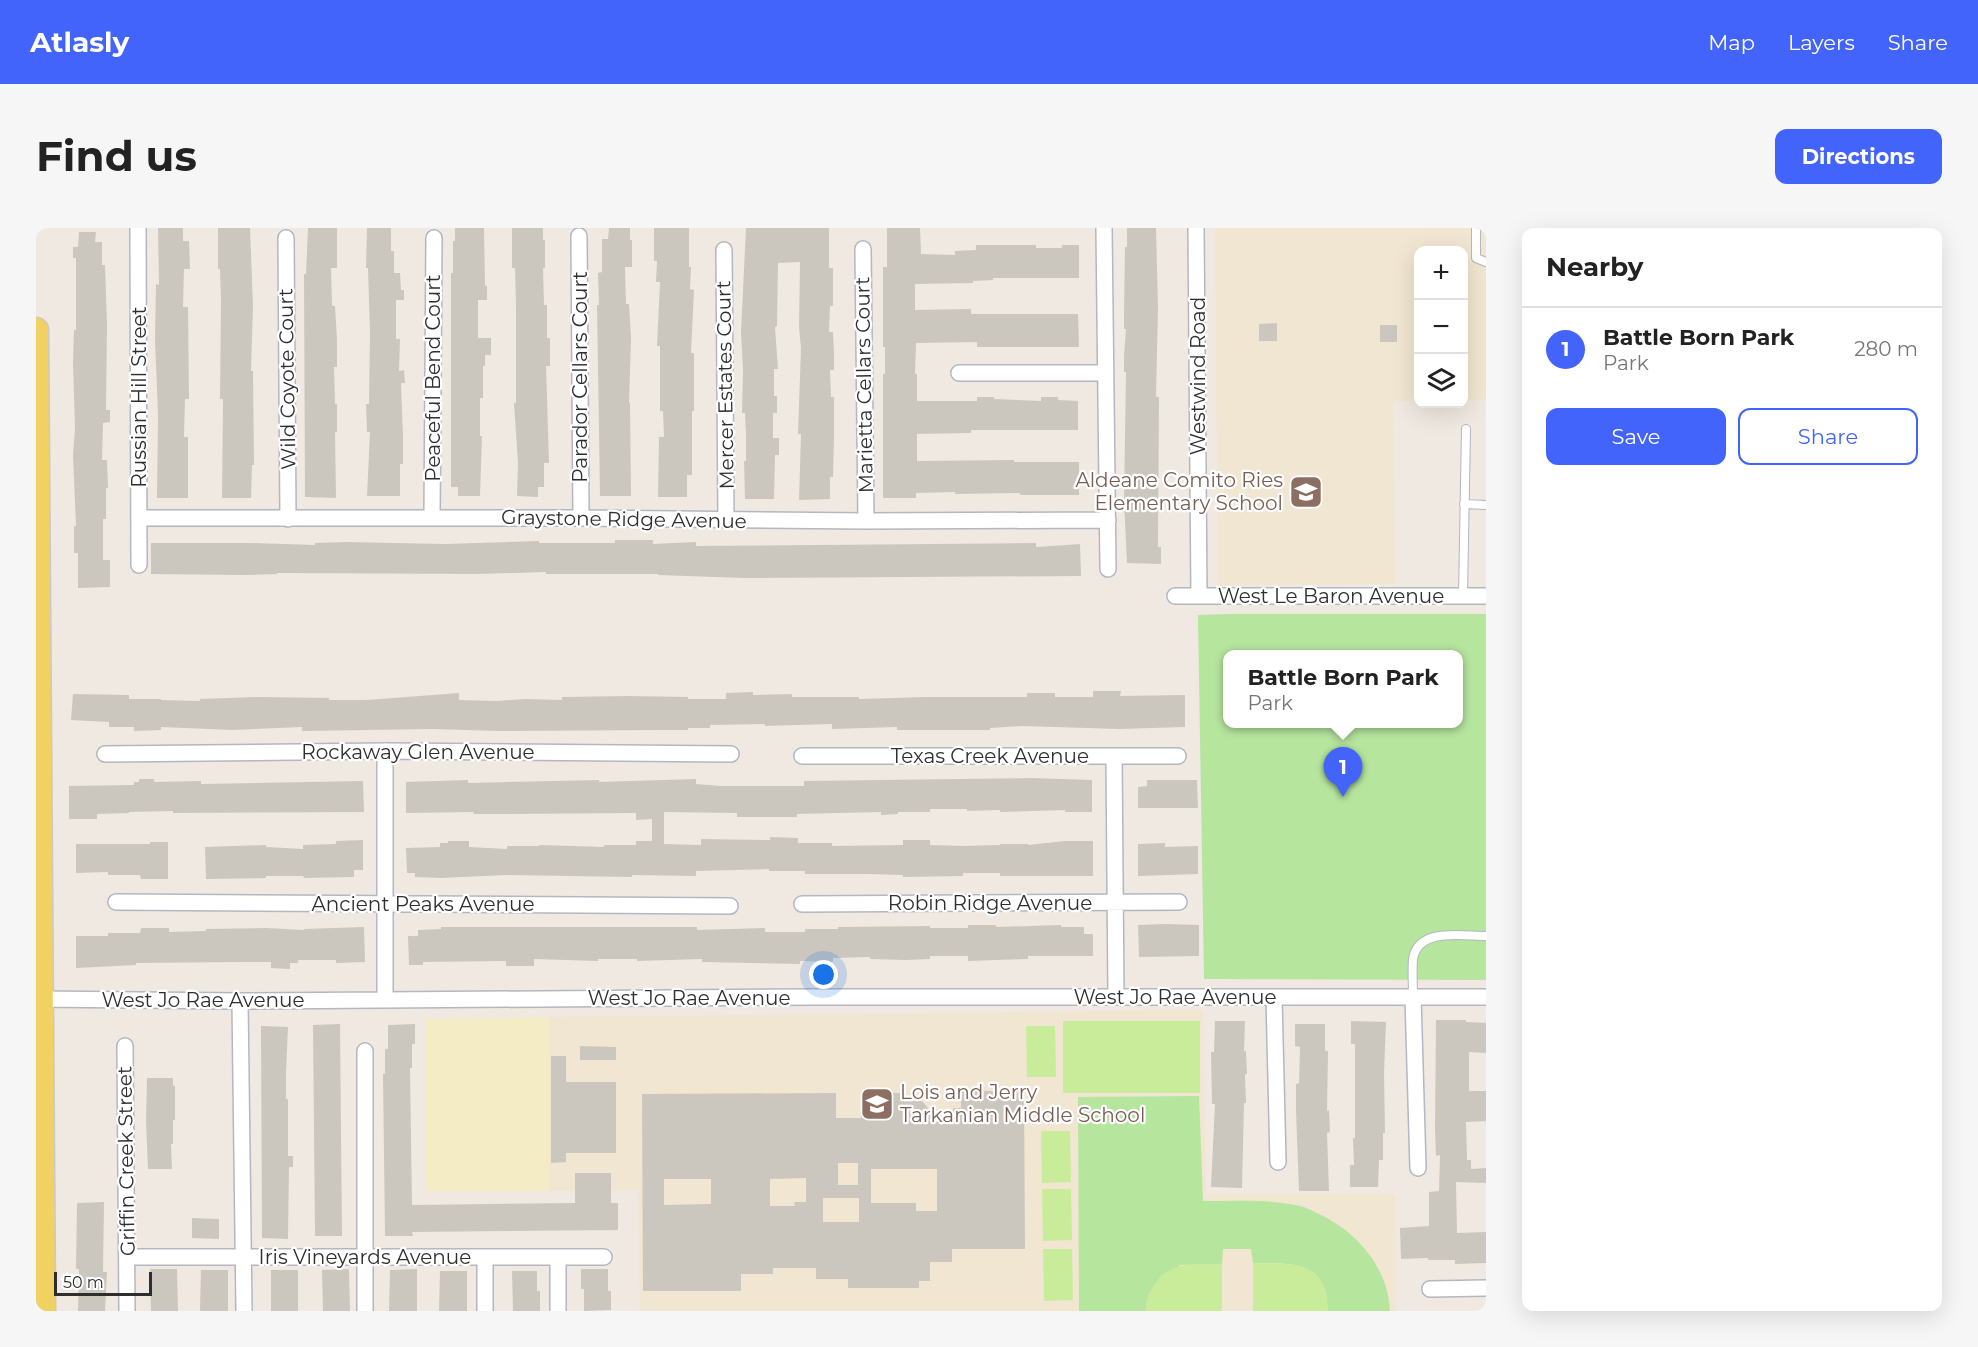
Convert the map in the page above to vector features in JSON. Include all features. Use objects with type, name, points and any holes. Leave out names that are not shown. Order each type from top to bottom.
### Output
[{"type":"main road","points":[[36,330],[38,999],[43,1311]]},
{"type":"street","name":"Russian Hill Street","points":[[138,228],[139,565]]},
{"type":"street","points":[[1104,228],[1108,569]]},
{"type":"street","name":"Westwind Road","points":[[1196,228],[1199,596]]},
{"type":"street","name":"Parador Cellars Court","points":[[579,236],[581,518]]},
{"type":"street","name":"Wild Coyote Court","points":[[286,238],[288,519]]},
{"type":"street","name":"Peaceful Bend Court","points":[[432,518],[434,238]]},
{"type":"street","name":"Marietta Cellars Court","points":[[863,249],[866,521]]},
{"type":"street","name":"Mercer Estates Court","points":[[724,250],[726,520]]},
{"type":"street","points":[[959,373],[1106,373]]},
{"type":"street","name":"Graystone Ridge Avenue","points":[[140,518],[1108,520]]},
{"type":"street","name":"West Le Baron Avenue","points":[[1175,596],[1486,596]]},
{"type":"street","points":[[385,751],[385,1000]]},
{"type":"street","name":"Rockaway Glen Avenue","points":[[105,754],[385,751],[731,754]]},
{"type":"street","name":"Texas Creek Avenue","points":[[802,756],[1178,756]]},
{"type":"street","points":[[1114,756],[1116,997]]},
{"type":"street","name":"Ancient Peaks Avenue","points":[[116,902],[730,906]]},
{"type":"street","name":"Robin Ridge Avenue","points":[[802,904],[1179,902]]},
{"type":"street","points":[[1274,997],[1278,1162]]},
{"type":"street","points":[[1413,997],[1418,1168]]},
{"type":"street","name":"West Jo Rae Avenue","points":[[38,999],[240,1001],[1486,997]]},
{"type":"street","points":[[240,1001],[244,1311]]},
{"type":"street","name":"Griffin Creek Street","points":[[125,1046],[128,1311]]},
{"type":"street","points":[[364,1051],[365,1311]]},
{"type":"street","name":"Iris Vineyards Avenue","points":[[127,1257],[604,1257]]},
{"type":"street","points":[[484,1257],[485,1311]]},
{"type":"street","points":[[558,1257],[558,1311]]},
{"type":"street","points":[[1430,1289],[1486,1288]]},
{"type":"lane","points":[[1476,228],[1476,258],[1486,262]]},
{"type":"lane","points":[[1463,596],[1466,429]]},
{"type":"lane","points":[[1464,504],[1486,504]]},
{"type":"lane","points":[[1413,997],[1413,958],[1415,950],[1425,940],[1436,936],[1486,936]]},
{"type":"shaded area","name":"Aldeane Comito Ries Elementary School","points":[[1215,228],[1486,228],[1486,400],[1468,400],[1468,246],[1414,246],[1414,401],[1393,401],[1395,584],[1218,585]]},
{"type":"shaded area","name":"Lois and Jerry Tarkanian Middle School","points":[[1203,1010],[1206,1194],[1395,1194],[1396,1311],[640,1311],[638,1190],[549,1191],[549,1017]]},
{"type":"green space","points":[[1486,614],[1486,980],[1204,979],[1198,615]]},
{"type":"green space","points":[[1063,1021],[1200,1021],[1200,1093],[1063,1093]]},
{"type":"green space","points":[[1026,1026],[1055,1026],[1056,1077],[1027,1077]]},
{"type":"green space","points":[[1199,1096],[1203,1201],[1284,1203],[1305,1208],[1335,1223],[1359,1242],[1377,1266],[1384,1280],[1390,1311],[1328,1311],[1324,1286],[1309,1270],[1291,1264],[1253,1263],[1251,1249],[1223,1249],[1222,1264],[1180,1265],[1146,1304],[1146,1311],[1079,1311],[1078,1097]]},
{"type":"green space","points":[[1041,1131],[1070,1131],[1071,1182],[1042,1183]]},
{"type":"green space","points":[[1042,1189],[1071,1189],[1072,1240],[1043,1241]]},
{"type":"green space","points":[[1043,1249],[1072,1249],[1073,1300],[1044,1301]]},
{"type":"green space","points":[[1253,1263],[1291,1264],[1309,1270],[1324,1286],[1328,1311],[1253,1311]]},
{"type":"green space","points":[[1222,1264],[1222,1311],[1146,1311],[1147,1298],[1164,1274],[1187,1265]]},
{"type":"sand","points":[[549,1017],[549,1191],[426,1191],[425,1019]]},
{"type":"building","points":[[158,228],[183,228],[183,241],[189,241],[190,269],[184,269],[183,307],[188,307],[189,399],[185,399],[184,437],[188,437],[188,498],[157,498],[158,415],[155,339],[156,284],[159,285]]},
{"type":"building","points":[[218,228],[250,228],[254,465],[252,465],[251,498],[222,498],[223,399],[220,399],[221,301]]},
{"type":"building","points":[[308,228],[337,228],[337,268],[331,268],[332,306],[335,306],[337,339],[337,367],[334,367],[335,404],[337,404],[336,498],[305,497],[304,274],[306,274]]},
{"type":"building","points":[[367,228],[391,228],[394,273],[400,273],[401,290],[404,290],[404,300],[396,300],[396,339],[400,339],[399,371],[404,370],[405,383],[401,383],[403,464],[400,464],[400,496],[367,496],[370,432],[367,432],[366,404],[369,404],[370,333],[368,268],[366,268]]},
{"type":"building","points":[[455,228],[484,228],[487,300],[478,300],[478,338],[491,338],[491,355],[485,355],[483,398],[480,398],[480,436],[482,436],[480,496],[458,496],[458,487],[451,487],[451,273],[453,273]]},
{"type":"building","points":[[512,228],[543,228],[543,240],[545,240],[544,305],[547,305],[547,338],[550,338],[550,366],[546,366],[549,463],[544,463],[544,487],[538,487],[538,497],[517,496],[518,463],[514,403],[516,403],[516,306],[515,268],[512,268]]},
{"type":"building","points":[[609,228],[630,228],[630,240],[632,240],[632,267],[625,267],[626,304],[629,304],[631,338],[629,403],[631,496],[600,496],[598,273],[602,272],[602,239],[608,239]]},
{"type":"building","points":[[654,228],[689,228],[690,289],[694,290],[691,353],[694,353],[694,411],[692,411],[692,475],[687,475],[687,497],[658,497],[659,437],[664,437],[663,411],[660,411],[660,346],[657,346],[660,282],[656,282]]},
{"type":"building","points":[[746,228],[829,228],[829,268],[833,268],[833,306],[830,306],[829,332],[833,332],[834,354],[834,370],[830,370],[831,397],[834,397],[834,439],[830,499],[799,500],[800,262],[778,263],[777,326],[775,327],[778,369],[774,369],[774,396],[777,396],[777,413],[773,413],[773,438],[779,438],[779,455],[775,455],[774,499],[745,499],[746,435],[745,413],[742,413],[741,332]]},
{"type":"building","points":[[887,228],[920,228],[921,254],[955,255],[955,251],[976,250],[976,245],[1036,245],[1036,248],[1062,248],[1062,245],[1079,245],[1079,278],[993,278],[993,280],[973,281],[973,283],[915,284],[915,310],[971,309],[971,314],[1078,314],[1079,347],[977,347],[977,342],[916,343],[915,374],[917,374],[917,401],[977,401],[977,397],[994,397],[994,399],[1041,401],[1041,397],[1058,397],[1058,400],[1078,401],[1078,430],[971,430],[971,433],[917,434],[917,461],[1079,462],[1079,495],[955,494],[955,492],[916,493],[916,498],[883,498],[885,347],[883,347],[883,267],[887,267]]},
{"type":"building","points":[[1127,228],[1156,228],[1158,307],[1156,397],[1159,397],[1158,547],[1161,547],[1161,564],[1127,563],[1124,500],[1126,329],[1124,329],[1124,312]]},
{"type":"building","points":[[79,232],[96,232],[95,242],[102,242],[102,265],[105,265],[106,410],[110,410],[110,422],[103,423],[102,460],[107,460],[108,488],[106,488],[106,519],[103,519],[103,560],[110,560],[110,587],[78,588],[78,553],[74,553],[74,526],[76,526],[73,363],[74,330],[76,330],[76,258],[73,258],[73,247],[78,247]]},
{"type":"building","points":[[1277,323],[1277,341],[1259,341],[1259,324]]},
{"type":"building","points":[[1380,325],[1397,325],[1397,342],[1380,342]]},
{"type":"building","points":[[615,540],[653,540],[653,544],[696,542],[696,546],[1036,543],[1036,547],[1080,544],[1081,576],[743,578],[658,574],[546,574],[546,572],[151,574],[151,543],[315,545],[315,543],[347,542],[615,543]]},
{"type":"building","points":[[1093,691],[1121,691],[1120,696],[1185,695],[1185,727],[1119,729],[1022,726],[990,728],[990,730],[897,730],[897,727],[832,729],[832,724],[765,726],[765,724],[710,725],[710,728],[688,728],[688,730],[302,731],[302,727],[233,730],[161,727],[161,730],[134,731],[134,727],[109,727],[109,722],[71,720],[73,694],[129,695],[129,699],[200,701],[200,699],[259,697],[367,700],[459,693],[459,700],[497,701],[628,696],[726,699],[726,693],[753,692],[753,695],[792,694],[792,697],[859,697],[859,699],[1027,697],[1027,693],[1055,693],[1055,697],[1093,697]]},
{"type":"building","points":[[1032,778],[1092,780],[1092,812],[930,809],[930,812],[898,812],[898,814],[881,815],[881,812],[797,814],[797,817],[737,817],[737,813],[664,812],[664,844],[701,845],[701,839],[770,840],[770,837],[798,838],[798,843],[832,843],[832,846],[903,845],[903,840],[930,840],[930,845],[962,846],[1093,841],[1093,876],[1000,876],[1000,873],[963,873],[963,876],[903,877],[903,875],[805,874],[805,871],[769,871],[769,869],[696,871],[696,876],[632,875],[632,877],[506,875],[441,878],[415,877],[415,873],[407,873],[406,848],[440,847],[440,843],[448,843],[448,841],[469,841],[469,847],[507,849],[507,846],[539,845],[604,847],[604,845],[636,845],[636,841],[652,841],[652,819],[636,820],[636,813],[406,813],[406,782],[599,780],[599,782],[696,779],[696,784],[720,786],[804,786],[804,781]]},
{"type":"building","points":[[139,779],[154,779],[154,782],[201,781],[201,784],[363,781],[364,812],[129,812],[97,814],[97,819],[69,819],[69,786],[134,785],[134,782],[139,782]]},
{"type":"building","points":[[1147,780],[1197,780],[1198,808],[1138,808],[1138,787],[1147,786]]},
{"type":"building","points":[[363,840],[363,870],[354,870],[354,877],[266,876],[266,878],[206,879],[205,847],[266,845],[266,847],[303,849],[303,845]]},
{"type":"building","points":[[150,842],[168,842],[168,879],[141,879],[140,875],[108,875],[108,872],[76,873],[76,844],[150,844]]},
{"type":"building","points":[[1165,843],[1165,847],[1198,846],[1198,874],[1138,876],[1138,844]]},
{"type":"building","points":[[968,925],[1084,927],[1084,934],[1093,934],[1093,956],[1028,956],[1028,959],[968,961],[968,956],[930,956],[930,959],[906,960],[870,959],[870,957],[833,958],[833,962],[800,961],[800,964],[702,962],[702,959],[637,961],[637,959],[598,959],[598,961],[534,959],[534,966],[506,966],[506,961],[423,962],[423,965],[409,965],[408,936],[418,936],[418,930],[441,929],[441,927],[697,927],[697,930],[765,928],[765,932],[805,932],[805,929],[838,929],[838,927],[968,928]]},
{"type":"building","points":[[1138,925],[1199,925],[1199,956],[1139,957]]},
{"type":"building","points":[[364,927],[365,962],[336,963],[336,960],[298,960],[298,963],[290,963],[290,969],[271,968],[271,962],[136,963],[136,965],[76,968],[76,936],[140,933],[141,928],[169,928],[169,932],[206,931],[206,929],[304,930]]},
{"type":"building","points":[[1436,1020],[1486,1023],[1486,1053],[1469,1052],[1469,1091],[1486,1091],[1486,1121],[1466,1122],[1467,1160],[1471,1160],[1471,1169],[1486,1168],[1486,1183],[1456,1182],[1457,1233],[1486,1232],[1486,1263],[1455,1264],[1455,1260],[1401,1259],[1400,1228],[1429,1226],[1429,1192],[1439,1191],[1440,1155],[1436,1156],[1435,1128]]},
{"type":"building","points":[[1215,1021],[1245,1021],[1244,1051],[1246,1051],[1247,1074],[1245,1074],[1242,1188],[1211,1187],[1215,1104],[1212,1104],[1211,1052],[1214,1052]]},
{"type":"building","points":[[1351,1021],[1386,1022],[1385,1133],[1383,1133],[1383,1160],[1379,1160],[1378,1187],[1350,1187],[1350,1165],[1354,1165],[1353,1138],[1355,1138],[1355,1044],[1351,1044]]},
{"type":"building","points":[[340,1024],[342,1236],[315,1236],[313,1025]]},
{"type":"building","points":[[415,1024],[415,1044],[412,1044],[412,1068],[410,1068],[412,1205],[575,1203],[575,1173],[611,1173],[611,1203],[618,1203],[618,1230],[412,1232],[413,1236],[385,1236],[383,1074],[385,1074],[385,1049],[388,1049],[388,1025]]},
{"type":"building","points":[[1295,1024],[1325,1024],[1325,1051],[1328,1051],[1327,1111],[1329,1110],[1330,1132],[1327,1133],[1329,1191],[1299,1191],[1296,1084],[1299,1083],[1300,1047],[1295,1046]]},
{"type":"building","points":[[261,1026],[288,1027],[286,1099],[288,1099],[288,1156],[293,1156],[293,1167],[289,1167],[288,1239],[262,1238]]},
{"type":"building","points":[[580,1046],[616,1047],[616,1060],[580,1060]]},
{"type":"building","points":[[551,1056],[566,1056],[566,1082],[616,1082],[616,1153],[566,1153],[566,1162],[551,1163]]},
{"type":"building","points":[[147,1078],[173,1078],[175,1120],[173,1120],[173,1144],[171,1144],[172,1169],[148,1169]]},
{"type":"building","points":[[961,1091],[1024,1091],[1025,1249],[952,1249],[952,1262],[930,1262],[930,1281],[919,1281],[919,1288],[848,1288],[848,1279],[816,1279],[816,1268],[773,1268],[773,1274],[741,1274],[741,1291],[643,1291],[642,1094],[836,1093],[836,1118],[861,1118],[861,1093],[905,1093],[905,1101],[922,1101],[932,1113],[932,1122],[953,1122],[953,1108],[961,1108]],"holes":[[[838,1163],[858,1163],[858,1185],[838,1185]],[[871,1169],[937,1169],[937,1211],[916,1211],[916,1203],[871,1203]],[[806,1178],[806,1202],[794,1202],[795,1206],[770,1206],[770,1179]],[[664,1179],[711,1179],[711,1204],[664,1205]],[[823,1198],[859,1198],[859,1222],[823,1222]]]},
{"type":"building","points":[[104,1202],[103,1272],[107,1272],[105,1311],[78,1311],[77,1203]]},
{"type":"building","points":[[192,1218],[219,1219],[219,1239],[192,1238]]},
{"type":"building","points":[[150,1269],[177,1269],[178,1311],[151,1311]]},
{"type":"building","points":[[349,1269],[350,1311],[323,1311],[322,1270]]},
{"type":"building","points":[[417,1269],[417,1311],[389,1311],[390,1270]]},
{"type":"building","points":[[581,1269],[608,1269],[611,1310],[584,1311]]},
{"type":"building","points":[[201,1270],[228,1270],[228,1311],[200,1311]]},
{"type":"building","points":[[271,1270],[298,1270],[298,1311],[271,1311]]},
{"type":"building","points":[[440,1271],[467,1271],[467,1311],[439,1311]]},
{"type":"building","points":[[512,1271],[537,1271],[540,1311],[513,1311]]},
{"type":"place","name":"Aldeane Comito Ries Elementary School","points":[[1306,492]]},
{"type":"place","name":"Battle Born Park","points":[[1343,797]]},
{"type":"place","name":"Lois and Jerry Tarkanian Middle School","points":[[877,1104]]}]
